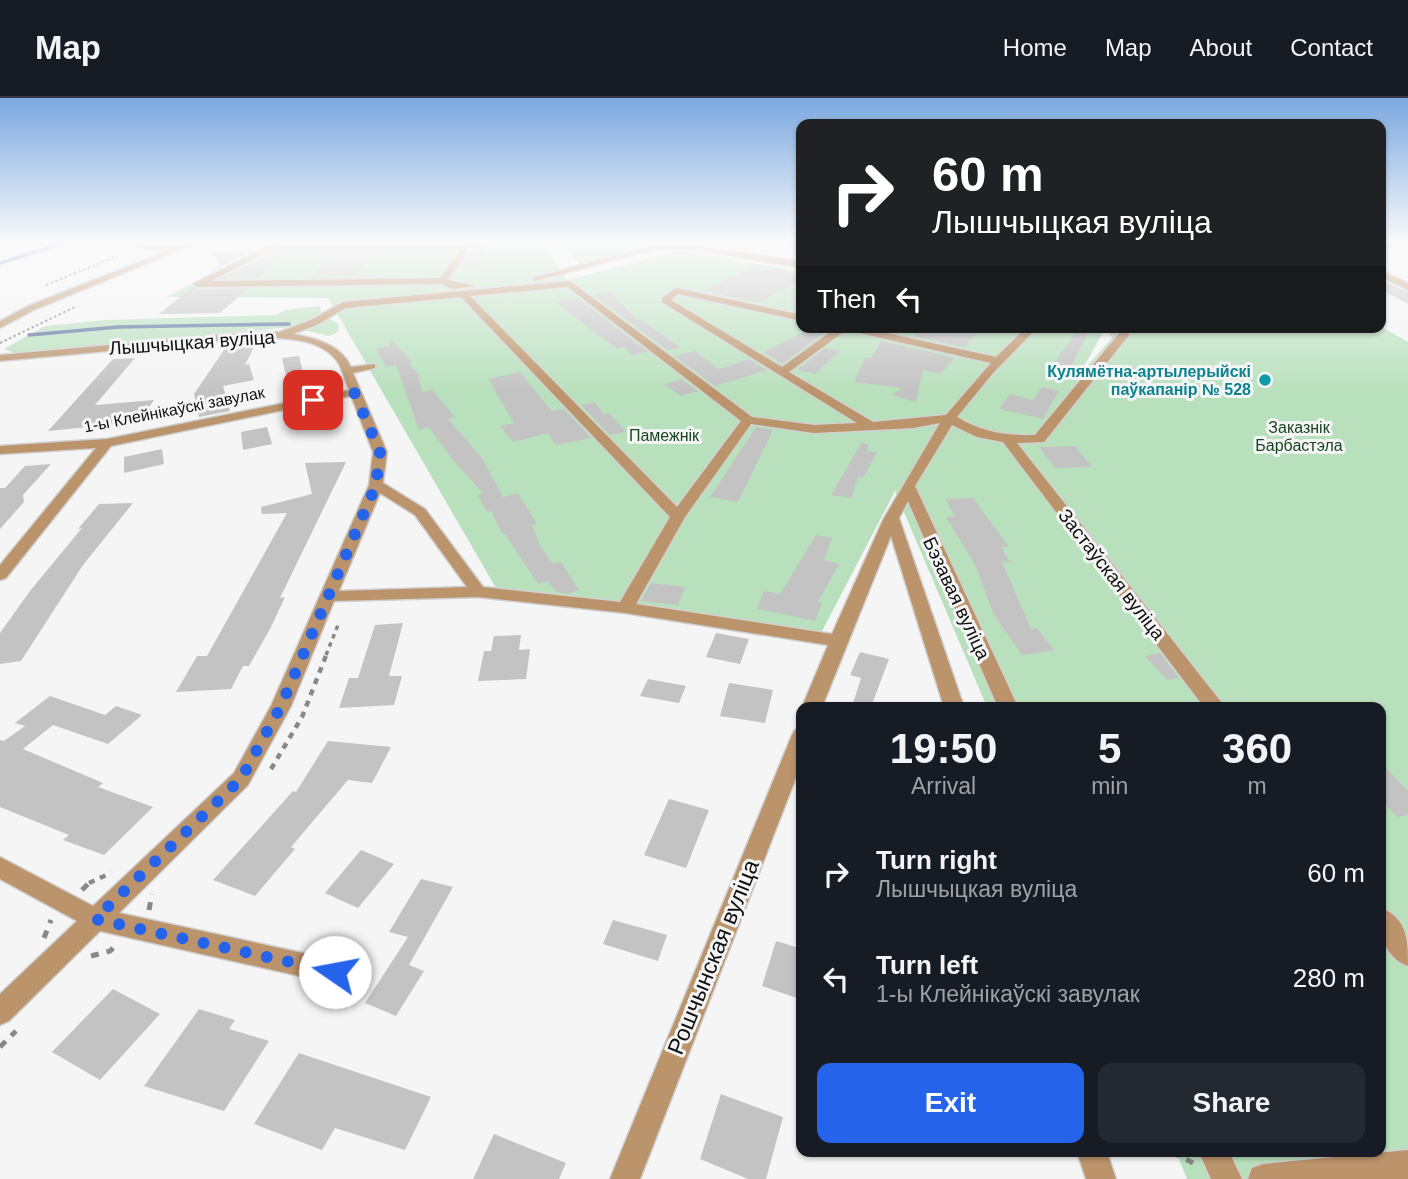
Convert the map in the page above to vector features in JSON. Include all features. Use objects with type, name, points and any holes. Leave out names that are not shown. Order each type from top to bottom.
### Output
[{"type":"street","points":[[0,325],[71,291]]},
{"type":"street","points":[[281,335],[314,322],[343,305],[490,291]]},
{"type":"street","points":[[580,291],[748,420],[814,429],[949,418],[974,433],[1008,440],[1039,439],[1125,333]]},
{"type":"street","points":[[674,291],[665,300],[870,426]]},
{"type":"street","points":[[683,291],[796,317]]},
{"type":"street","points":[[463,294],[678,516]]},
{"type":"street","points":[[783,371],[836,333]]},
{"type":"street","points":[[871,333],[997,361]]},
{"type":"street","points":[[814,702],[893,520],[949,418],[997,361],[1027,333]]},
{"type":"street","name":"Лышчыцкая вуліца","points":[[0,358],[281,335],[310,340],[328,348],[343,361],[380,452],[376,485],[329,596],[281,706],[241,779],[0,1012]]},
{"type":"street","points":[[346,371],[371,366]]},
{"type":"street","name":"1-ы Клейнікаўскі завулак","points":[[0,450],[107,443],[354,392]]},
{"type":"street","points":[[625,608],[678,516],[748,420]]},
{"type":"street","name":"Застаўская вуліца","points":[[1008,440],[1211,702]]},
{"type":"street","points":[[0,575],[107,443]]},
{"type":"street","points":[[376,485],[419,512],[451,551],[478,592]]},
{"type":"street","name":"Бэзавая вуліца","points":[[909,488],[1006,702]]},
{"type":"street","points":[[893,520],[952,702]]},
{"type":"street","points":[[329,596],[478,592],[625,608],[839,641]]},
{"type":"street","name":"Рошчынская вуліца","points":[[625,1179],[796,749]]},
{"type":"street","points":[[0,867],[95,919],[335,972]]},
{"type":"street","points":[[1386,925],[1408,954]]},
{"type":"street","points":[[1094,1157],[1101,1179]]},
{"type":"street","points":[[1216,1157],[1227,1179]]},
{"type":"street","points":[[1262,1179],[1408,1165]]},
{"type":"path","points":[[36,946],[44,937],[47,923],[92,880],[111,873]]},
{"type":"green space","name":"Памежнік","points":[[177,291],[796,291],[796,333],[1103,333],[1079,375],[1112,338],[1110,333],[1386,333],[1386,329],[1408,342],[1408,1179],[1187,1179],[1178,1157],[1386,1157],[1386,702],[985,702],[895,491],[820,635],[496,588],[328,298],[166,297]]},
{"type":"green space","points":[[320,306],[322,314],[339,324],[338,332],[329,336],[292,327],[15,353],[4,349],[45,326],[106,320],[276,315],[285,310]]},
{"type":"building","points":[[187,291],[245,291],[220,313],[159,314]]},
{"type":"building","points":[[706,291],[780,291],[759,303]]},
{"type":"building","points":[[1386,291],[1408,292],[1408,304],[1386,293]]},
{"type":"building","points":[[611,292],[636,319],[640,319],[681,348],[667,350],[594,295]]},
{"type":"building","points":[[578,298],[648,352],[630,355],[625,347],[617,349],[555,302]]},
{"type":"building","points":[[801,333],[824,333],[782,364],[763,352]]},
{"type":"building","points":[[915,333],[978,333],[965,347],[915,337]]},
{"type":"building","points":[[1076,333],[1088,333],[1068,372],[1050,368]]},
{"type":"building","points":[[389,339],[413,362],[409,363],[418,374],[422,392],[432,390],[455,417],[448,419],[482,458],[503,497],[518,493],[537,524],[532,525],[540,546],[553,564],[561,562],[579,590],[567,594],[556,592],[548,581],[538,584],[505,534],[502,534],[491,511],[487,512],[478,495],[483,493],[451,458],[429,427],[419,430],[396,365],[386,367],[376,349],[390,346]]},
{"type":"building","points":[[881,341],[955,358],[940,374],[923,370],[916,402],[891,395],[902,388],[854,382],[865,357],[871,358]]},
{"type":"building","points":[[255,345],[245,365],[249,364],[254,380],[223,386],[230,411],[199,417],[194,394],[226,347]]},
{"type":"building","points":[[825,348],[840,351],[815,374],[797,370]]},
{"type":"building","points":[[695,351],[719,369],[749,359],[767,370],[715,386],[674,356]]},
{"type":"building","points":[[299,356],[304,376],[315,374],[320,393],[291,399],[282,358]]},
{"type":"building","points":[[135,358],[95,405],[154,400],[139,422],[48,431],[113,359]]},
{"type":"building","points":[[520,372],[552,411],[564,409],[591,438],[555,445],[548,433],[513,442],[500,426],[514,423],[488,379]]},
{"type":"building","points":[[682,379],[698,391],[680,396],[664,384]]},
{"type":"building","points":[[1042,387],[1059,391],[1043,419],[999,409],[1010,394],[1033,400]]},
{"type":"building","points":[[595,402],[604,415],[609,413],[626,432],[610,435],[581,405]]},
{"type":"building","points":[[323,405],[327,421],[297,427],[294,411]]},
{"type":"building","points":[[267,427],[272,444],[243,450],[241,432]]},
{"type":"building","points":[[756,427],[773,430],[738,502],[710,497]]},
{"type":"building","points":[[862,442],[869,445],[867,451],[877,452],[863,478],[858,477],[851,498],[831,495]]},
{"type":"building","points":[[1075,446],[1092,467],[1055,468],[1039,447]]},
{"type":"building","points":[[162,449],[164,464],[124,473],[124,457]]},
{"type":"building","points":[[346,462],[280,598],[285,597],[271,627],[249,666],[243,666],[231,689],[176,692],[197,656],[207,656],[287,513],[262,514],[261,507],[312,494],[305,463]]},
{"type":"building","points":[[51,464],[23,495],[24,502],[0,529],[0,488],[5,488],[25,466]]},
{"type":"building","points":[[973,498],[1009,547],[1001,547],[1010,562],[1002,562],[1031,629],[1037,628],[1054,650],[1022,655],[994,615],[975,565],[946,517],[955,517],[945,499]]},
{"type":"building","points":[[133,503],[83,565],[21,661],[0,664],[0,633],[30,591],[82,528],[78,529],[99,504]]},
{"type":"building","points":[[816,535],[832,538],[824,560],[839,564],[818,602],[822,603],[815,621],[757,609],[764,591],[780,594]]},
{"type":"building","points":[[651,583],[685,587],[678,605],[641,601]]},
{"type":"building","points":[[403,623],[389,676],[402,676],[394,705],[339,708],[349,678],[358,678],[375,625]]},
{"type":"building","points":[[716,633],[749,639],[740,664],[706,657]]},
{"type":"building","points":[[521,635],[519,650],[530,649],[526,679],[478,681],[484,651],[491,651],[494,636]]},
{"type":"building","points":[[860,652],[889,659],[873,702],[854,702],[861,678],[850,675]]},
{"type":"building","points":[[1160,653],[1179,678],[1167,680],[1145,656]]},
{"type":"building","points":[[648,679],[686,686],[679,703],[640,696]]},
{"type":"building","points":[[729,683],[773,690],[765,723],[720,716]]},
{"type":"building","points":[[50,696],[105,715],[116,706],[142,715],[108,744],[53,725],[23,749],[103,783],[98,787],[153,807],[104,855],[63,840],[69,835],[0,807],[0,740],[4,741],[25,726],[15,723]]},
{"type":"building","points":[[328,741],[391,747],[372,783],[348,780],[291,847],[295,849],[255,896],[213,880],[293,791],[296,792]]},
{"type":"building","points":[[1386,768],[1408,791],[1408,815],[1397,817],[1386,805]]},
{"type":"building","points":[[669,799],[709,810],[686,868],[644,855]]},
{"type":"building","points":[[361,850],[394,864],[358,908],[325,893]]},
{"type":"building","points":[[421,879],[453,887],[409,965],[424,971],[396,1016],[365,1003],[408,937],[389,932]]},
{"type":"building","points":[[613,920],[667,935],[658,961],[603,944]]},
{"type":"building","points":[[776,941],[796,947],[796,998],[762,986]]},
{"type":"building","points":[[113,989],[160,1014],[100,1080],[52,1052]]},
{"type":"building","points":[[199,1009],[235,1020],[229,1029],[269,1041],[224,1111],[144,1086]]},
{"type":"building","points":[[299,1053],[431,1097],[405,1150],[335,1128],[322,1150],[254,1124]]},
{"type":"building","points":[[721,1094],[783,1117],[766,1179],[748,1179],[700,1159]]},
{"type":"building","points":[[494,1134],[566,1163],[559,1179],[473,1179]]},
{"type":"waterway","points":[[29,335],[118,327],[289,324]]},
{"type":"place","name":"Кулямётна-артылерыйскі паўкапанір № 528","points":[[1265,380]]},
{"type":"route","points":[[313,400],[354,392],[380,452],[376,485],[281,706],[241,779],[95,919],[335,972]]},
{"type":"park label","name":"Заказнік Барбастэла","points":[[1299,436]]}]
